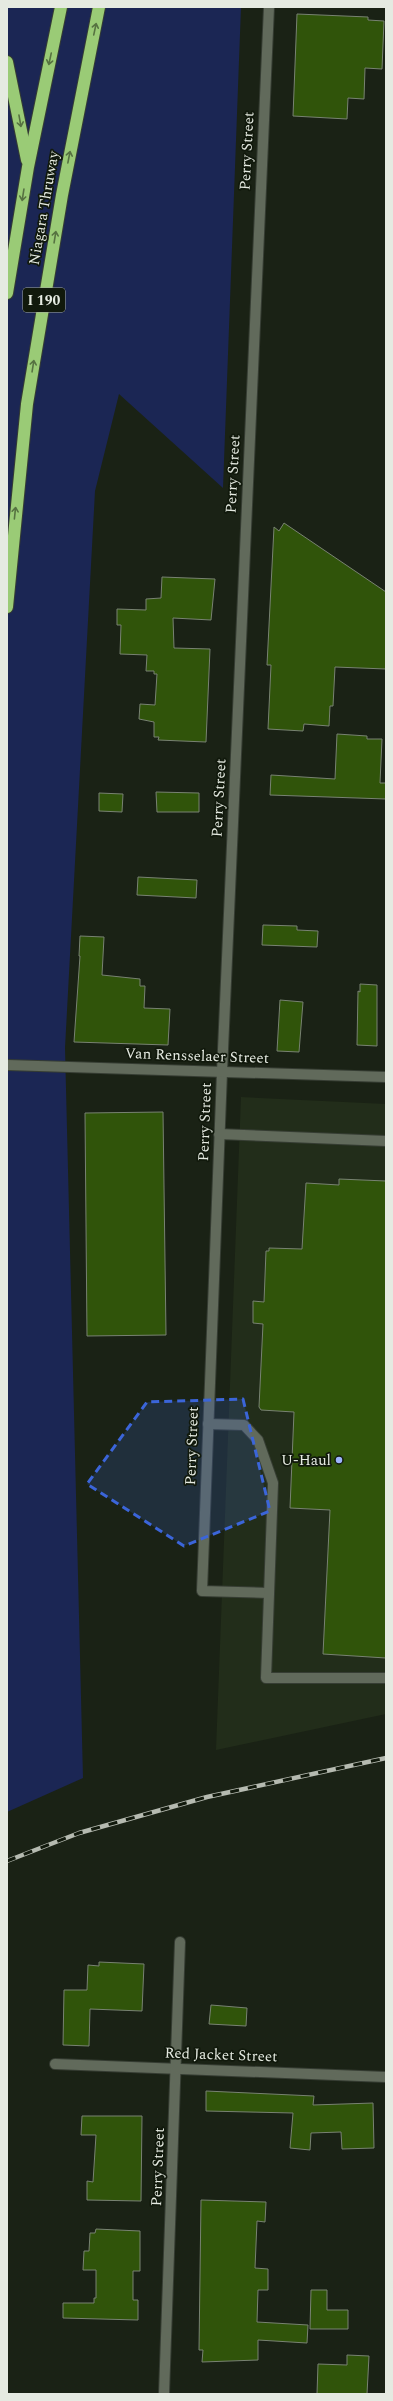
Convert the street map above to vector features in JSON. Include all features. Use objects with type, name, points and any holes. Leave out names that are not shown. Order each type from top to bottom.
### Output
[{"type":"highway","name":"Niagara Thruway","points":[[7,293],[28,167],[61,7]]},
{"type":"highway","name":"Niagara Thruway","points":[[7,607],[27,404],[62,195],[99,7]]},
{"type":"highway","points":[[7,62],[28,167]]},
{"type":"street","name":"Perry Street","points":[[269,7],[222,1072],[202,1591],[270,1593]]},
{"type":"street","name":"Van Rensselaer Street","points":[[7,1065],[386,1077]]},
{"type":"street","points":[[220,1134],[386,1141]]},
{"type":"street","points":[[208,1424],[244,1425],[258,1440],[274,1483],[266,1678],[386,1678]]},
{"type":"street","name":"Perry Street","points":[[164,2394],[177,2068],[180,1942]]},
{"type":"street","name":"Red Jacket Street","points":[[55,2064],[386,2077]]},
{"type":"highlighted area","points":[[243,1399],[270,1511],[184,1546],[87,1484],[147,1402]]},
{"type":"shaded area","points":[[7,7],[241,7],[223,488],[119,394],[95,491],[65,1048],[83,1778],[7,1812]]},
{"type":"shaded area","points":[[241,1097],[386,1104],[386,1714],[216,1750]]},
{"type":"building","points":[[297,14],[368,17],[368,20],[384,21],[382,69],[365,68],[364,99],[348,98],[347,119],[293,116]]},
{"type":"building","points":[[284,523],[386,592],[386,669],[335,667],[333,706],[330,706],[329,726],[304,724],[303,731],[268,729],[271,665],[267,665],[274,527],[279,531]]},
{"type":"building","points":[[162,577],[215,579],[211,620],[173,618],[174,648],[210,649],[206,742],[158,740],[159,737],[154,737],[154,722],[139,719],[140,704],[155,705],[157,674],[154,674],[154,671],[146,671],[147,655],[120,654],[121,625],[117,625],[117,609],[146,610],[146,599],[161,598]]},
{"type":"building","points":[[337,734],[367,736],[367,739],[382,739],[380,783],[386,783],[386,799],[270,795],[271,775],[335,779]]},
{"type":"building","points":[[156,792],[199,793],[199,812],[157,812]]},
{"type":"building","points":[[99,793],[123,794],[122,812],[99,811]]},
{"type":"building","points":[[138,877],[197,880],[196,898],[137,895]]},
{"type":"building","points":[[263,925],[297,926],[297,930],[318,931],[317,947],[262,945]]},
{"type":"building","points":[[80,936],[104,937],[102,975],[140,979],[140,986],[145,986],[144,1008],[170,1009],[168,1045],[74,1042]]},
{"type":"building","points":[[360,984],[377,985],[377,1046],[357,1045],[358,991],[360,992]]},
{"type":"building","points":[[280,1000],[303,1002],[299,1052],[277,1051]]},
{"type":"building","points":[[163,1112],[166,1335],[87,1336],[85,1113]]},
{"type":"building","name":"U-Haul","points":[[339,1179],[386,1181],[386,1658],[323,1654],[330,1510],[290,1508],[294,1412],[261,1410],[259,1407],[263,1324],[253,1323],[253,1301],[264,1302],[266,1251],[269,1251],[269,1248],[302,1249],[306,1183],[339,1185]]},
{"type":"building","points":[[99,1962],[144,1964],[142,2011],[90,2009],[89,2046],[63,2045],[64,1990],[87,1990],[88,1965],[99,1966]]},
{"type":"building","points":[[211,2005],[247,2008],[246,2026],[209,2024]]},
{"type":"building","points":[[206,2091],[314,2096],[313,2105],[373,2103],[374,2148],[342,2149],[341,2132],[311,2133],[310,2150],[290,2148],[293,2113],[206,2111]]},
{"type":"building","points":[[82,2116],[142,2116],[141,2201],[87,2200],[87,2181],[93,2182],[96,2135],[81,2135]]},
{"type":"building","points":[[201,2200],[266,2202],[265,2222],[257,2221],[255,2268],[268,2269],[268,2290],[258,2290],[257,2322],[308,2325],[307,2343],[258,2340],[258,2360],[202,2362],[203,2350],[199,2350]]},
{"type":"building","points":[[96,2229],[140,2231],[140,2271],[133,2271],[133,2300],[138,2300],[138,2320],[63,2318],[63,2303],[94,2303],[94,2298],[96,2298],[96,2270],[83,2270],[84,2251],[89,2251],[90,2233],[95,2233]]},
{"type":"building","points":[[311,2290],[327,2290],[327,2310],[348,2310],[348,2329],[310,2329]]},
{"type":"building","points":[[347,2355],[369,2356],[367,2394],[317,2394],[318,2364],[347,2365]]},
{"type":"railway","points":[[7,1861],[79,1833],[207,1797],[386,1758]]},
{"type":"place","name":"U-Haul","points":[[339,1460]]}]
